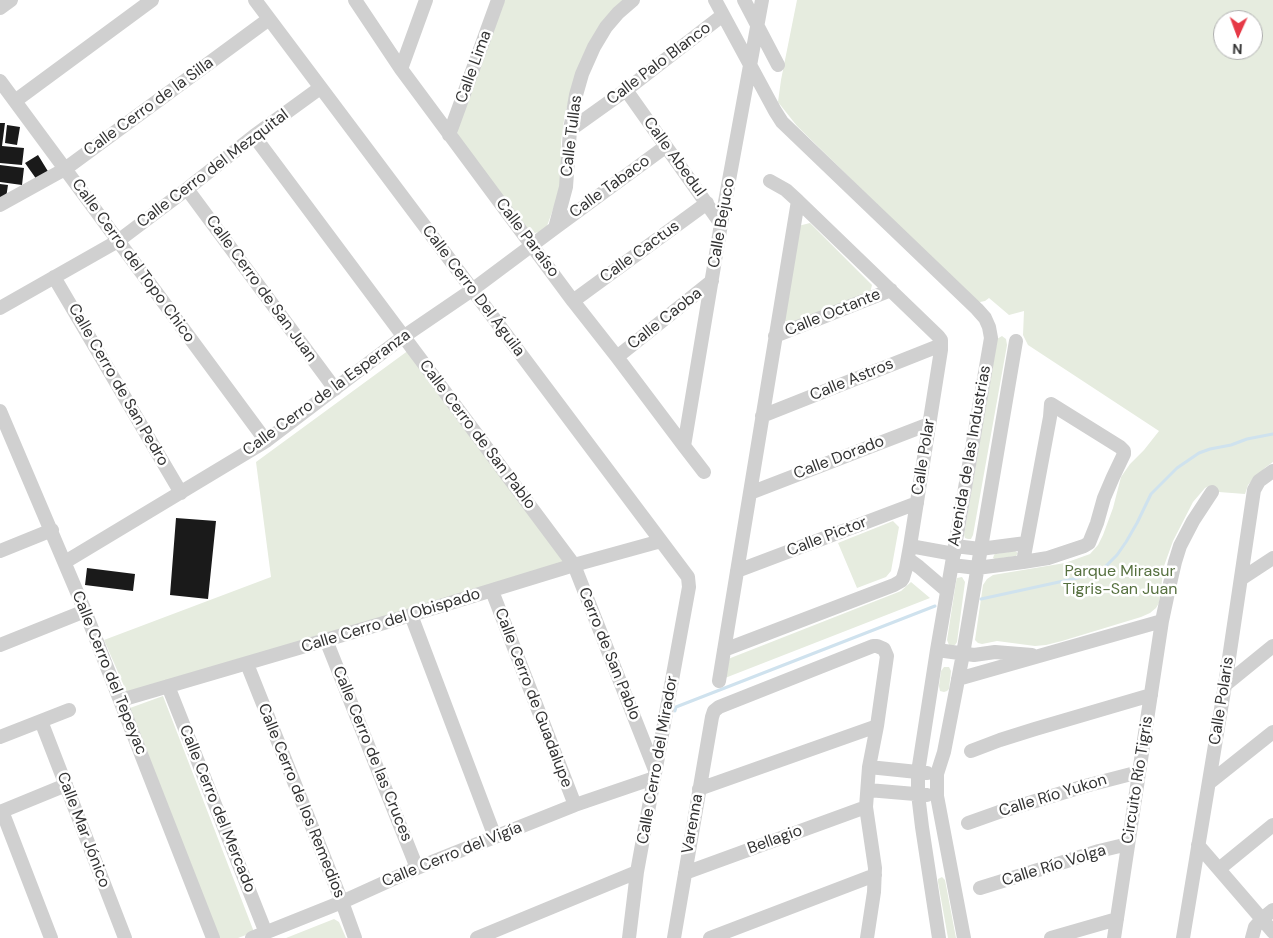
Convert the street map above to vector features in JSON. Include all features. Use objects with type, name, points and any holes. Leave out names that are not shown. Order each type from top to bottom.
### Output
[{"type":"street","points":[[0,8],[11,0]]},
{"type":"street","points":[[15,101],[152,0]]},
{"type":"street","name":"Calle Cerro Del Águila","points":[[255,0],[688,577],[689,582]]},
{"type":"street","name":"Calle Paraíso","points":[[356,0],[401,69],[449,135],[704,472]]},
{"type":"street","points":[[401,69],[426,0]]},
{"type":"street","name":"Calle Lima","points":[[449,135],[498,0]]},
{"type":"street","name":"Calle Tullas","points":[[555,228],[566,187],[570,130],[582,74],[606,26],[618,12],[633,0]]},
{"type":"street","name":"Avenida de las Industrias","points":[[715,0],[775,111],[787,128],[977,309],[985,318],[989,327],[991,338],[918,772],[918,794],[928,874],[940,938]]},
{"type":"street","points":[[744,0],[778,65]]},
{"type":"street","name":"Calle Bejuco","points":[[684,446],[762,0]]},
{"type":"street","name":"Calle Palo Blanco","points":[[570,130],[626,90],[723,15]]},
{"type":"street","name":"Calle Cerro de la Silla","points":[[0,205],[65,169],[269,19]]},
{"type":"street","name":"Calle Cerro del Topo Chico","points":[[0,81],[266,442]]},
{"type":"street","name":"Calle Cerro del Mezquital","points":[[0,308],[118,241],[254,136],[320,88]]},
{"type":"street","name":"Calle Abedul","points":[[626,90],[722,224]]},
{"type":"street","name":"Calle Cerro de San Pablo","points":[[254,136],[574,566]]},
{"type":"street","name":"Calle Tabaco","points":[[532,245],[665,147]]},
{"type":"street","points":[[770,181],[786,190],[798,200],[938,336],[941,344]]},
{"type":"street","name":"Calle Cerro de San Juan","points":[[187,189],[335,390]]},
{"type":"street","points":[[719,681],[798,200]]},
{"type":"street","name":"Calle Cactus","points":[[573,301],[707,203]]},
{"type":"street","name":"Calle Cerro de la Esperanza","points":[[65,562],[266,442],[403,337],[472,290],[532,245]]},
{"type":"street","name":"Calle Cerro de San Pedro","points":[[54,277],[181,493]]},
{"type":"street","name":"Calle Caoba","points":[[617,357],[712,281]]},
{"type":"street","name":"Calle Octante","points":[[775,336],[891,290]]},
{"type":"street","name":"Avenida de las Industrias","points":[[964,938],[937,796],[937,774],[944,752],[963,654],[1016,341]]},
{"type":"street","name":"Calle Astros","points":[[762,416],[941,344]]},
{"type":"street","name":"Calle Polar","points":[[724,650],[894,585],[903,578],[909,553],[941,344]]},
{"type":"street","points":[[954,555],[977,568],[1023,562],[1048,558],[1089,543],[1104,498],[1124,451],[1051,404],[1023,562]]},
{"type":"street","name":"Calle Cerro del Tepeyac","points":[[0,411],[52,530],[121,700],[213,938]]},
{"type":"street","name":"Calle Dorado","points":[[750,493],[929,424]]},
{"type":"street","name":"Calle Polaris","points":[[1183,938],[1225,685],[1254,490],[1259,481],[1273,471]]},
{"type":"street","name":"Circuito Río Tigris","points":[[1114,938],[1162,622],[1175,562],[1180,546],[1191,525],[1212,492]]},
{"type":"street","name":"Calle Pictor","points":[[737,571],[917,503]]},
{"type":"street","points":[[0,551],[52,530]]},
{"type":"street","name":"Calle Cerro del Obispado","points":[[121,700],[660,541]]},
{"type":"street","points":[[909,553],[954,555],[980,549],[1026,543]]},
{"type":"street","points":[[909,553],[919,567],[947,591]]},
{"type":"street","points":[[1241,578],[1273,558]]},
{"type":"street","name":"Cerro de San Pablo","points":[[574,566],[655,774]]},
{"type":"street","name":"Calle Cerro del Mirador","points":[[628,938],[637,872],[689,582]]},
{"type":"street","name":"Calle Cerro de Guadalupe","points":[[492,591],[574,805]]},
{"type":"street","points":[[0,645],[85,611]]},
{"type":"street","points":[[411,615],[495,837]]},
{"type":"street","points":[[958,679],[1162,622]]},
{"type":"street","name":"Calle Cerro de las Cruces","points":[[326,640],[417,868]]},
{"type":"street","name":"Varenna","points":[[674,938],[714,711],[877,646],[884,648],[887,656],[877,726]]},
{"type":"street","points":[[1225,685],[1273,646]]},
{"type":"street","points":[[937,650],[963,654],[995,652],[1042,655]]},
{"type":"street","name":"Calle Cerro de los Remedios","points":[[247,664],[355,938]]},
{"type":"street","name":"Calle Cerro del Mercado","points":[[168,686],[266,932]]},
{"type":"street","points":[[930,695],[936,702],[944,704],[947,704],[955,697]]},
{"type":"street","points":[[971,752],[1035,728],[1151,695]]},
{"type":"street","points":[[0,737],[69,710]]},
{"type":"street","name":"Calle Mar Jónico","points":[[41,721],[125,938]]},
{"type":"street","points":[[867,938],[874,892],[875,861],[866,806],[869,767],[877,726]]},
{"type":"street","points":[[700,789],[877,726]]},
{"type":"street","points":[[1208,783],[1273,732]]},
{"type":"street","points":[[869,767],[937,774]]},
{"type":"street","name":"Calle Río Yukon","points":[[968,823],[1085,786],[1139,772]]},
{"type":"street","name":"Calle Cerro del Vigía","points":[[252,938],[342,902],[417,868],[655,774]]},
{"type":"street","points":[[51,938],[1,811],[66,785]]},
{"type":"street","points":[[868,790],[937,796]]},
{"type":"street","name":"Bellagio","points":[[685,873],[866,806]]},
{"type":"street","points":[[1219,869],[1273,825]]},
{"type":"street","name":"Calle Río Volga","points":[[980,888],[1099,851],[1128,844]]},
{"type":"street","points":[[1198,845],[1219,869],[1268,915],[1273,932]]},
{"type":"street","points":[[928,874],[933,866],[938,864],[944,865],[951,870]]},
{"type":"street","points":[[477,938],[637,872]]},
{"type":"street","points":[[710,938],[875,875]]},
{"type":"street","points":[[1252,938],[1255,927],[1268,915]]},
{"type":"street","points":[[1051,938],[1116,919]]},
{"type":"green space","points":[[505,0],[630,0],[579,70],[565,113],[561,142],[561,187],[547,226],[541,232],[534,233],[529,231],[457,134]]},
{"type":"green space","name":"Parque Mirasur Tigris-San Juan","points":[[797,0],[1273,0],[1273,462],[1253,479],[1248,485],[1245,494],[1218,493],[1209,486],[1193,502],[1173,541],[1164,566],[1159,603],[1150,613],[1046,645],[1035,646],[997,641],[982,644],[975,640],[983,585],[987,579],[993,575],[1065,563],[1090,554],[1098,545],[1103,535],[1113,508],[1121,477],[1159,431],[1028,345],[1023,335],[1024,311],[1009,315],[989,298],[985,301],[976,301],[797,126],[778,102]]},
{"type":"green space","points":[[810,223],[872,285],[870,293],[790,324],[784,320],[798,226]]},
{"type":"green space","points":[[1002,336],[1006,339],[1007,345],[973,535],[971,539],[968,539],[964,535],[997,339]]},
{"type":"green space","points":[[409,350],[569,567],[128,695],[104,640],[271,577],[256,462]]},
{"type":"green space","points":[[893,521],[899,527],[891,571],[886,577],[857,588],[838,543]]},
{"type":"green space","points":[[1015,551],[1018,553],[1016,556],[993,558],[995,554]]},
{"type":"green space","points":[[962,577],[965,582],[957,642],[952,646],[949,645],[947,640],[956,582],[957,578]]},
{"type":"green space","points":[[911,582],[930,598],[725,678],[728,659],[901,591]]},
{"type":"green space","points":[[944,667],[949,667],[951,671],[949,689],[944,692],[940,691],[939,686],[941,671]]},
{"type":"green space","points":[[163,696],[254,932],[238,938],[219,938],[130,708]]},
{"type":"green space","points":[[942,877],[945,880],[956,938],[948,938],[938,882],[938,879]]},
{"type":"green space","points":[[334,919],[339,922],[346,938],[286,938]]},
{"type":"building","points":[[0,123],[5,123],[2,146],[24,148],[22,165],[0,163]]},
{"type":"building","points":[[7,125],[20,127],[17,145],[5,143]]},
{"type":"building","points":[[38,155],[49,173],[37,180],[25,163]]},
{"type":"building","points":[[0,165],[24,168],[22,185],[0,182]]},
{"type":"building","points":[[0,184],[8,185],[6,198],[0,197]]},
{"type":"building","points":[[176,518],[216,521],[208,599],[170,595]]},
{"type":"building","points":[[87,568],[135,574],[133,591],[85,585]]},
{"type":"waterway","points":[[981,599],[1082,577],[1103,569],[1117,555],[1126,542],[1151,494],[1177,468],[1199,453],[1210,449],[1273,434]]},
{"type":"waterway","points":[[675,711],[676,707],[935,606]]}]
